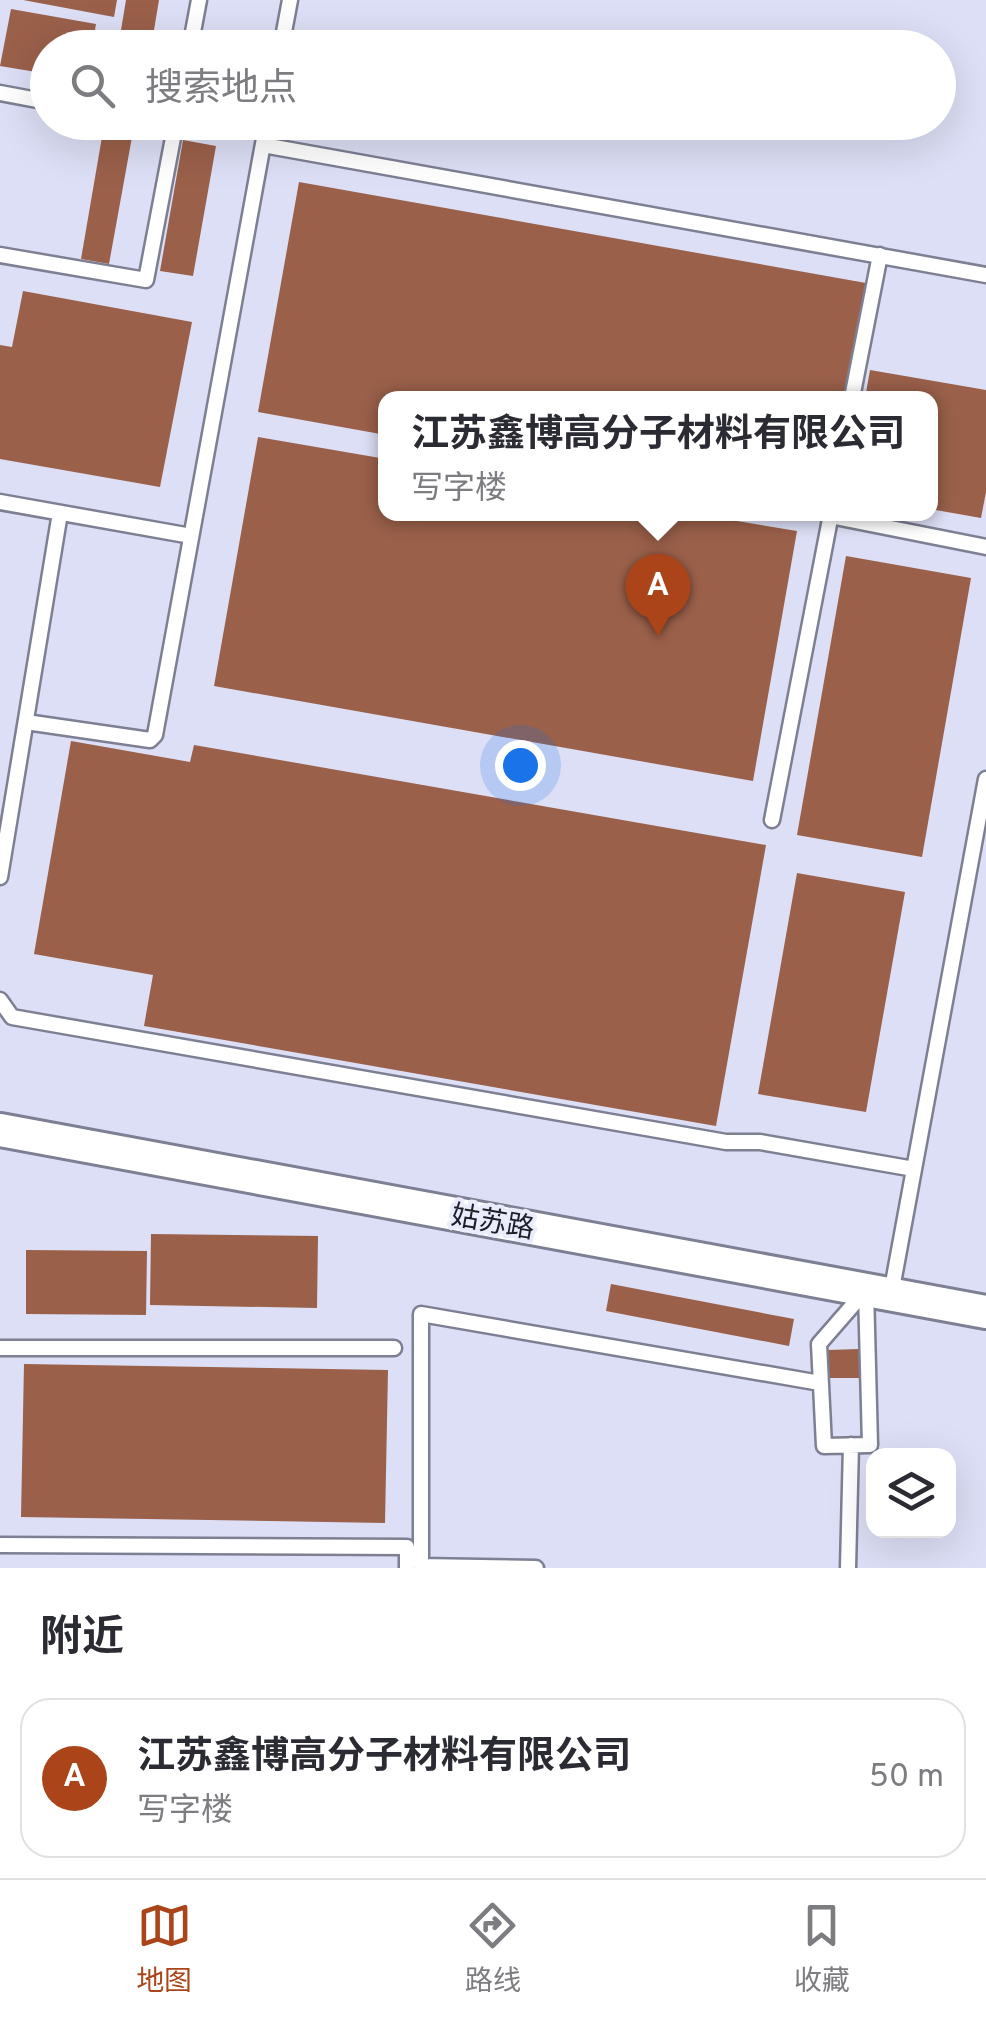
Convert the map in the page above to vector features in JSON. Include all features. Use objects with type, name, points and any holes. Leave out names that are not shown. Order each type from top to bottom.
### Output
[{"type":"street","name":"姑苏路","points":[[0,1130],[986,1312]]},
{"type":"lane","points":[[193,30],[199,0]]},
{"type":"lane","points":[[284,30],[290,0]]},
{"type":"lane","points":[[0,93],[30,99]]},
{"type":"lane","points":[[0,255],[146,280],[172,140]]},
{"type":"lane","points":[[26,722],[150,740],[155,735],[264,140]]},
{"type":"lane","points":[[263,145],[986,274]]},
{"type":"lane","points":[[853,391],[880,256]]},
{"type":"lane","points":[[0,502],[191,536]]},
{"type":"lane","points":[[0,877],[60,513]]},
{"type":"lane","points":[[772,820],[829,521]]},
{"type":"lane","points":[[859,521],[986,547]]},
{"type":"lane","points":[[878,1292],[819,1344],[824,1446],[870,1445],[878,1292],[914,1168],[986,779]]},
{"type":"lane","points":[[0,1000],[12,1017],[726,1142],[760,1142],[914,1168]]},
{"type":"lane","points":[[536,1568],[421,1566],[421,1314],[820,1383]]},
{"type":"lane","points":[[0,1348],[394,1348]]},
{"type":"lane","points":[[848,1568],[850,1445]]},
{"type":"lane","points":[[0,1545],[407,1547],[406,1568]]},
{"type":"building","points":[[23,0],[117,0],[114,17]]},
{"type":"building","points":[[126,0],[159,0],[154,30],[121,30]]},
{"type":"building","points":[[11,9],[96,24],[95,30],[30,30],[30,71],[0,66]]},
{"type":"building","points":[[101,140],[131,140],[109,264],[81,259]]},
{"type":"building","points":[[183,140],[216,146],[193,276],[160,271]]},
{"type":"building","points":[[299,182],[866,283],[846,391],[378,391],[378,434],[258,412]]},
{"type":"building","points":[[23,291],[192,322],[160,487],[0,459],[0,345],[12,347]]},
{"type":"building","points":[[870,370],[986,390],[986,492],[981,518],[938,510],[938,391],[866,391]]},
{"type":"building","points":[[258,437],[378,458],[378,521],[737,521],[797,531],[753,781],[214,686]]},
{"type":"building","points":[[846,556],[971,578],[922,857],[797,835]]},
{"type":"building","points":[[71,741],[190,762],[194,745],[766,845],[716,1126],[144,1026],[153,975],[34,954]]},
{"type":"building","points":[[797,873],[905,892],[866,1112],[758,1094]]},
{"type":"building","points":[[151,1234],[318,1236],[317,1308],[150,1305]]},
{"type":"building","points":[[26,1250],[147,1251],[146,1315],[26,1314]]},
{"type":"building","points":[[611,1284],[794,1319],[789,1346],[606,1311]]},
{"type":"building","points":[[859,1349],[860,1378],[828,1378],[828,1350]]},
{"type":"building","points":[[24,1364],[388,1370],[385,1523],[21,1517]]},
{"type":"place","name":"江苏鑫博高分子材料有限公司","points":[[658,636]]}]
